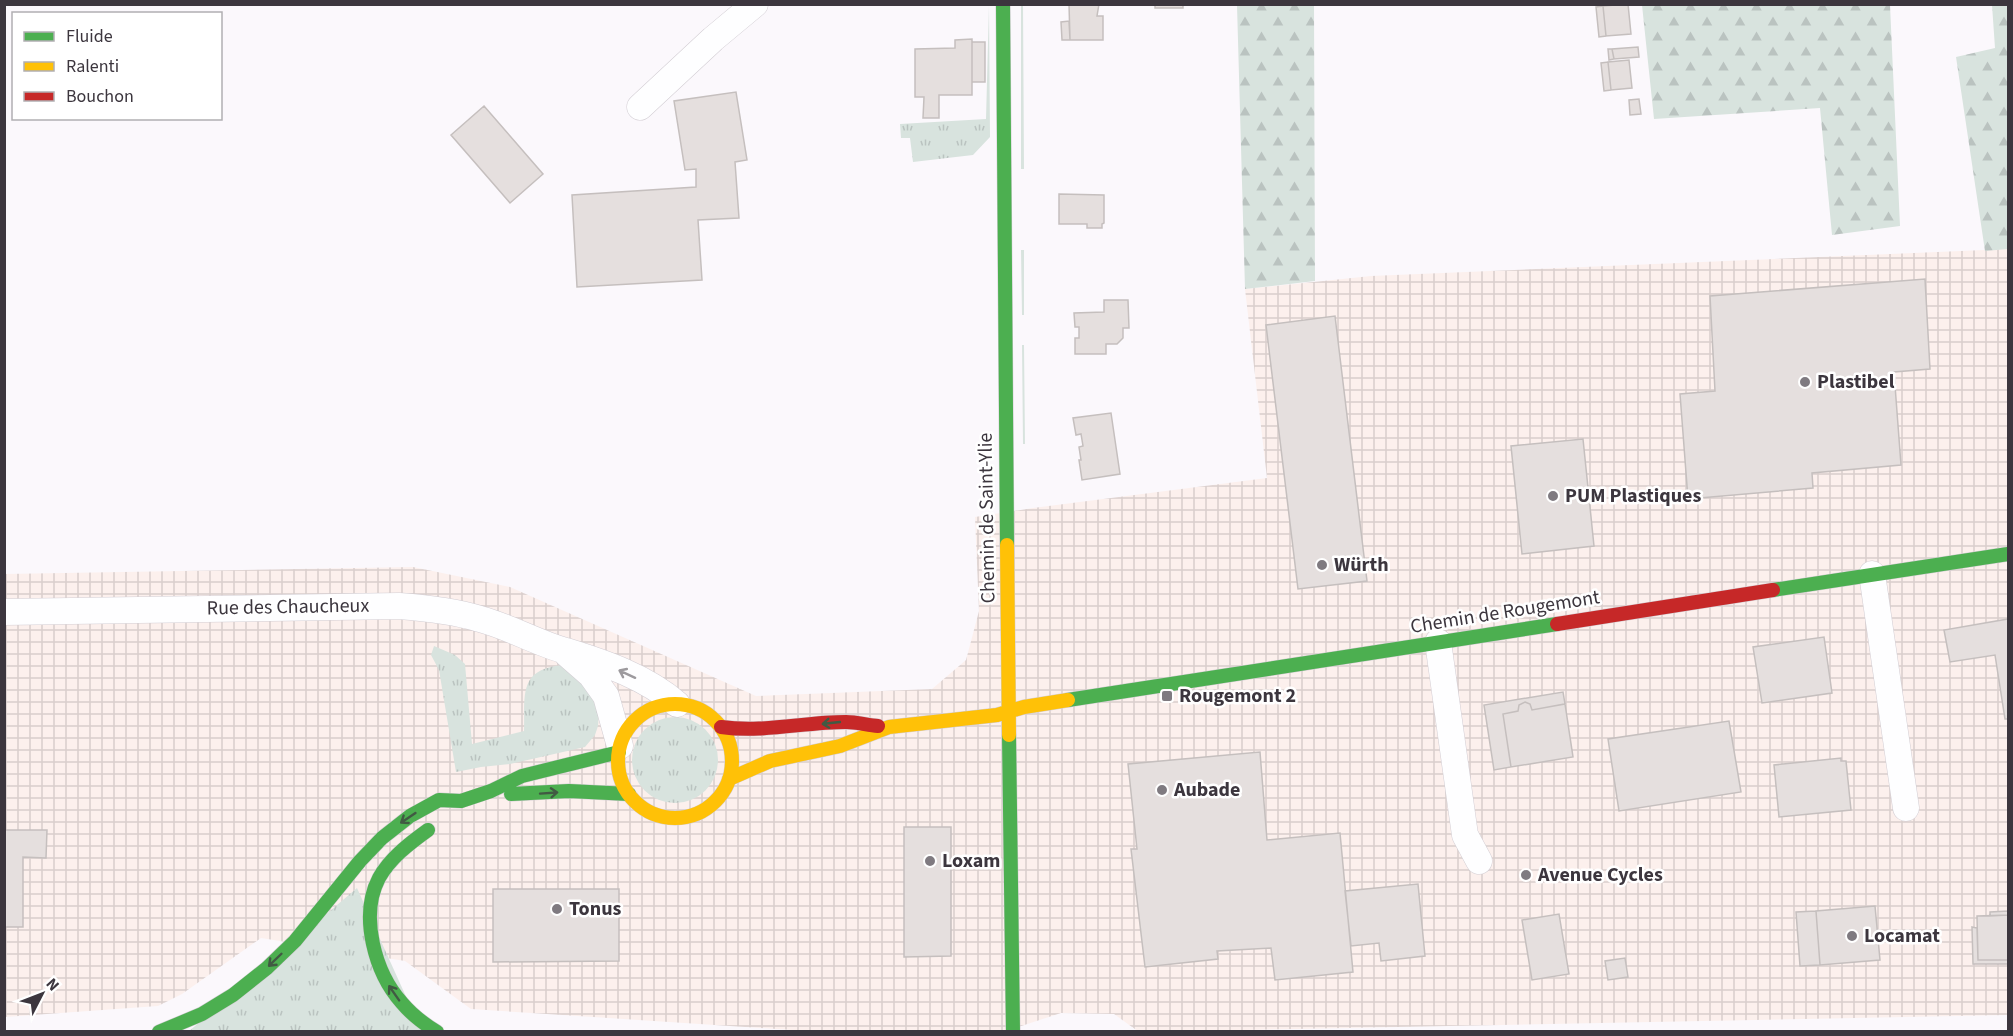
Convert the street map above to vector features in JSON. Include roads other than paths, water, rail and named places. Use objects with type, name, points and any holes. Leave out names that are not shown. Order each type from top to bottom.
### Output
[{"type":"street","points":[[640,107],[713,39],[755,4]]},
{"type":"street","name":"Chemin de Saint-Ylie","points":[[1004,4],[1005,424],[1013,1032]]},
{"type":"street","name":"Chemin de Rougemont","points":[[889,728],[997,715],[1165,684],[2008,554]]},
{"type":"street","points":[[1872,574],[1906,808]]},
{"type":"street","name":"Rue des Chaucheux","points":[[4,612],[399,606],[434,609],[480,618],[565,651],[607,664],[660,690],[677,704]]},
{"type":"street","points":[[1438,642],[1465,835],[1479,861]]},
{"type":"street","name":"Rue des Chaucheux","points":[[565,651],[591,675],[606,696],[620,749]]},
{"type":"street","points":[[677,704],[694,707],[709,715],[721,727],[730,747],[732,768],[720,797],[712,805],[686,817],[669,818],[653,814],[629,794],[620,774],[620,749],[632,723],[641,715],[652,708],[677,704]]},
{"type":"street","points":[[721,727],[742,730],[769,729],[846,722],[889,728]]},
{"type":"street","points":[[729,779],[771,761],[840,746],[889,728]]},
{"type":"street","points":[[159,1032],[202,1014],[233,995],[267,968],[295,941],[360,861],[395,827],[439,800],[461,801],[491,791],[522,776],[584,762],[620,749]]},
{"type":"street","points":[[491,791],[516,795],[569,791],[629,794]]},
{"type":"street","points":[[449,813],[461,801]]},
{"type":"street","points":[[436,825],[413,841],[384,872],[375,888],[371,906],[377,960],[389,987],[406,1008],[437,1032]]},
{"type":"place","name":"Plastibel","points":[[1805,382]]},
{"type":"place","name":"PUM Plastiques","points":[[1553,496]]},
{"type":"place","name":"Würth","points":[[1322,565]]},
{"type":"place","name":"Rougemont 2","points":[[1167,696]]},
{"type":"place","name":"Aubade","points":[[1162,790]]},
{"type":"place","name":"Loxam","points":[[930,861]]},
{"type":"place","name":"Avenue Cycles","points":[[1526,875]]},
{"type":"place","name":"Tonus","points":[[557,909]]},
{"type":"place","name":"Locamat","points":[[1852,936]]}]
